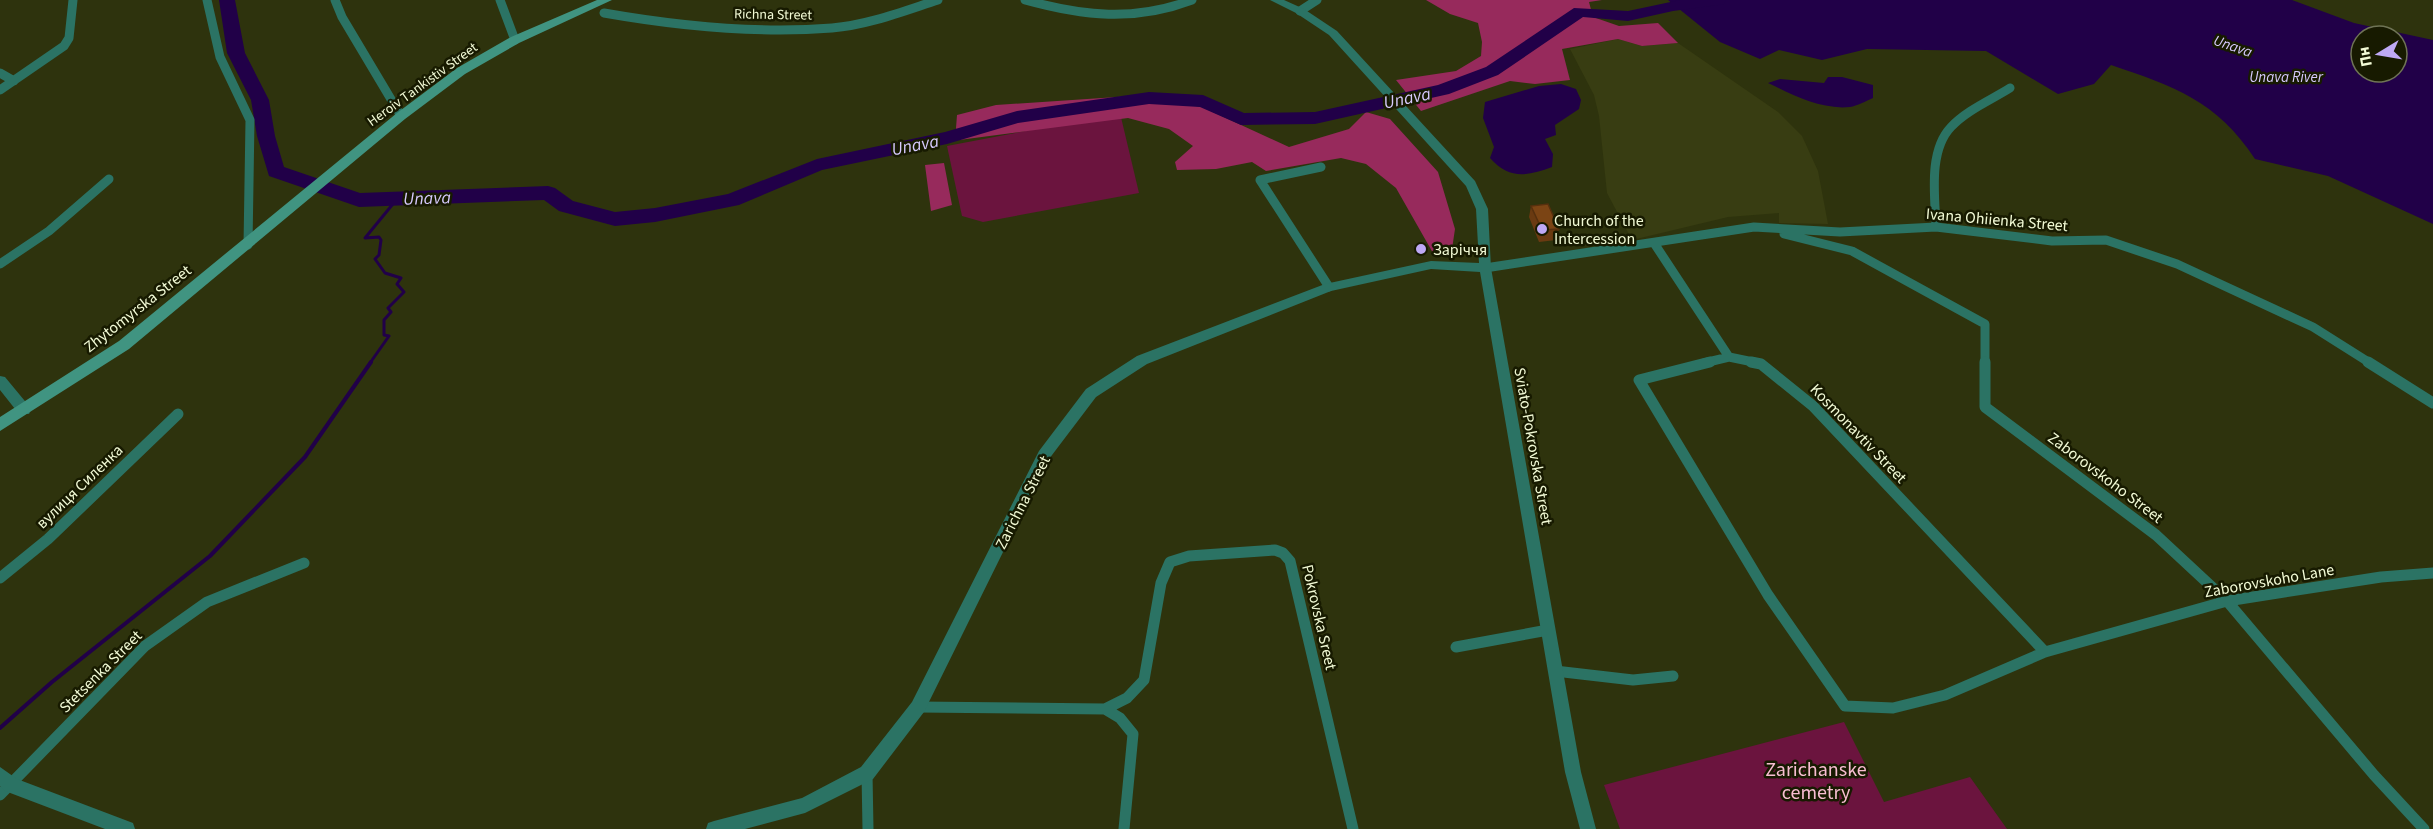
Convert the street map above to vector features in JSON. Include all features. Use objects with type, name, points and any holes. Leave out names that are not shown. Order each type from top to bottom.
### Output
[{"type":"main road","name":"Heroiv Тankistiv Street","points":[[262,233],[357,152],[461,71],[515,40],[606,0]]},
{"type":"main road","name":"Zhytomyrska Street","points":[[0,425],[124,345],[262,233]]},
{"type":"street","points":[[0,90],[64,46],[69,38],[73,0]]},
{"type":"street","points":[[207,0],[220,57],[250,120],[248,244]]},
{"type":"street","points":[[335,0],[359,47],[402,116]]},
{"type":"street","points":[[500,0],[515,40]]},
{"type":"street","name":"Richna Street","points":[[604,13],[662,23],[756,29],[832,28],[882,18],[939,0]]},
{"type":"street","points":[[1025,0],[1073,12],[1122,14],[1177,7],[1191,0]]},
{"type":"street","name":"Sviato-Pokrovska Street","points":[[1276,0],[1300,11],[1334,33],[1470,184],[1482,209],[1485,268],[1575,783],[1588,829]]},
{"type":"street","points":[[1300,11],[1317,0]]},
{"type":"street","points":[[0,73],[14,81]]},
{"type":"street","points":[[1936,227],[1934,190],[1939,153],[1950,128],[2010,88]]},
{"type":"street","points":[[1321,167],[1260,180],[1329,287]]},
{"type":"street","points":[[0,264],[49,231],[109,179]]},
{"type":"street","name":"Ivana Ohiienka Street","points":[[1485,268],[1754,227],[1840,232],[1936,227],[2052,241],[2106,240],[2177,264],[2313,327],[2433,403]]},
{"type":"street","name":"Zaborovskoho Street","points":[[1754,227],[1852,251],[1984,324],[1985,407],[2156,536],[2227,601],[2366,766],[2424,829]]},
{"type":"street","points":[[1654,243],[1730,357]]},
{"type":"street","name":"Zarichna Street","points":[[714,829],[805,805],[867,773],[918,707],[1044,455],[1091,393],[1142,360],[1329,287],[1431,264],[1485,268]]},
{"type":"street","name":"Zaborovskoho Lane","points":[[1730,357],[1639,380],[1768,595],[1845,706],[1893,708],[1945,695],[2044,652],[2227,601],[2381,577],[2433,573]]},
{"type":"street","name":"Kosmonavtiv Street","points":[[1730,357],[1761,364],[1813,406],[2044,652]]},
{"type":"street","points":[[0,381],[24,410]]},
{"type":"street","name":"вулиця Силенка","points":[[0,578],[48,539],[178,414]]},
{"type":"street","name":"Pokrovska Sreet","points":[[918,707],[1105,709],[1129,698],[1144,680],[1161,583],[1170,562],[1189,556],[1275,550],[1283,553],[1290,561],[1353,829]]},
{"type":"street","name":"Stetsenka Street","points":[[4,785],[146,646],[207,602],[304,562]]},
{"type":"street","points":[[1455,647],[1548,630]]},
{"type":"street","points":[[1555,671],[1633,680],[1673,676]]},
{"type":"street","points":[[1105,709],[1120,718],[1132,734],[1124,829]]},
{"type":"street","points":[[867,773],[868,829]]},
{"type":"street","points":[[4,785],[128,829]]},
{"type":"shaded area","points":[[1426,0],[1602,0],[1589,2],[1593,17],[1619,26],[1658,23],[1678,43],[1642,46],[1618,39],[1562,49],[1570,80],[1535,84],[1510,81],[1421,111],[1396,80],[1456,71],[1481,56],[1482,42],[1478,23],[1450,14]]},
{"type":"shaded area","points":[[1618,39],[1642,46],[1678,43],[1778,112],[1802,136],[1818,171],[1828,224],[1779,223],[1779,213],[1728,217],[1632,240],[1607,193],[1599,116],[1594,95],[1570,49]]},
{"type":"shaded area","points":[[1132,96],[1202,107],[1289,147],[1349,129],[1366,112],[1390,119],[1438,172],[1455,229],[1452,249],[1433,253],[1396,188],[1366,164],[1341,158],[1266,171],[1252,162],[1216,169],[1177,170],[1175,162],[1193,146],[1169,129],[1128,118],[959,140],[956,128],[957,115],[996,105]]},
{"type":"shaded area","points":[[944,163],[952,205],[931,211],[925,165]]},
{"type":"green space","points":[[1120,113],[1139,193],[983,222],[962,216],[947,146]]},
{"type":"green space","name":"Zarichanske cemetry","points":[[1844,722],[1884,802],[1970,777],[2007,829],[1620,829],[1604,785]]},
{"type":"water","name":"Unava River","points":[[1668,0],[2292,0],[2359,24],[2349,24],[2349,84],[2409,84],[2409,35],[2433,40],[2433,224],[2328,176],[2255,159],[2240,139],[2209,109],[2155,80],[2111,65],[2094,84],[2058,94],[1986,51],[1867,49],[1822,60],[1779,50],[1760,59],[1720,42]]},
{"type":"water","points":[[1828,77],[1842,77],[1873,85],[1873,98],[1850,107],[1828,106],[1807,101],[1768,83],[1780,79],[1824,83]]},
{"type":"water","points":[[1561,84],[1576,89],[1581,100],[1579,109],[1555,125],[1556,135],[1545,139],[1553,154],[1552,167],[1519,174],[1504,170],[1497,165],[1490,158],[1494,147],[1483,118],[1485,102],[1539,86]]},
{"type":"building","points":[[1548,204],[1559,229],[1542,230],[1531,206]]},
{"type":"waterway","name":"Unava","points":[[227,0],[236,53],[260,100],[266,136],[276,171],[359,200],[548,193],[566,206],[615,219],[655,215],[732,200],[817,165],[947,138],[1017,117],[1149,98],[1203,101],[1241,119],[1315,118],[1443,90],[1492,71],[1580,12],[1628,16],[1673,6],[1718,0]]},
{"type":"waterway","points":[[370,363],[389,336],[384,335],[384,320],[391,312],[388,308],[404,292],[397,284],[401,278],[385,273],[375,259],[379,255],[381,240],[379,237],[365,238],[397,199]]},
{"type":"waterway","points":[[0,728],[52,682],[210,556],[305,457],[371,362]]},
{"type":"place","name":"Church of the Intercession","points":[[1542,229]]},
{"type":"place","name":"Заріччя","points":[[1421,249]]}]
